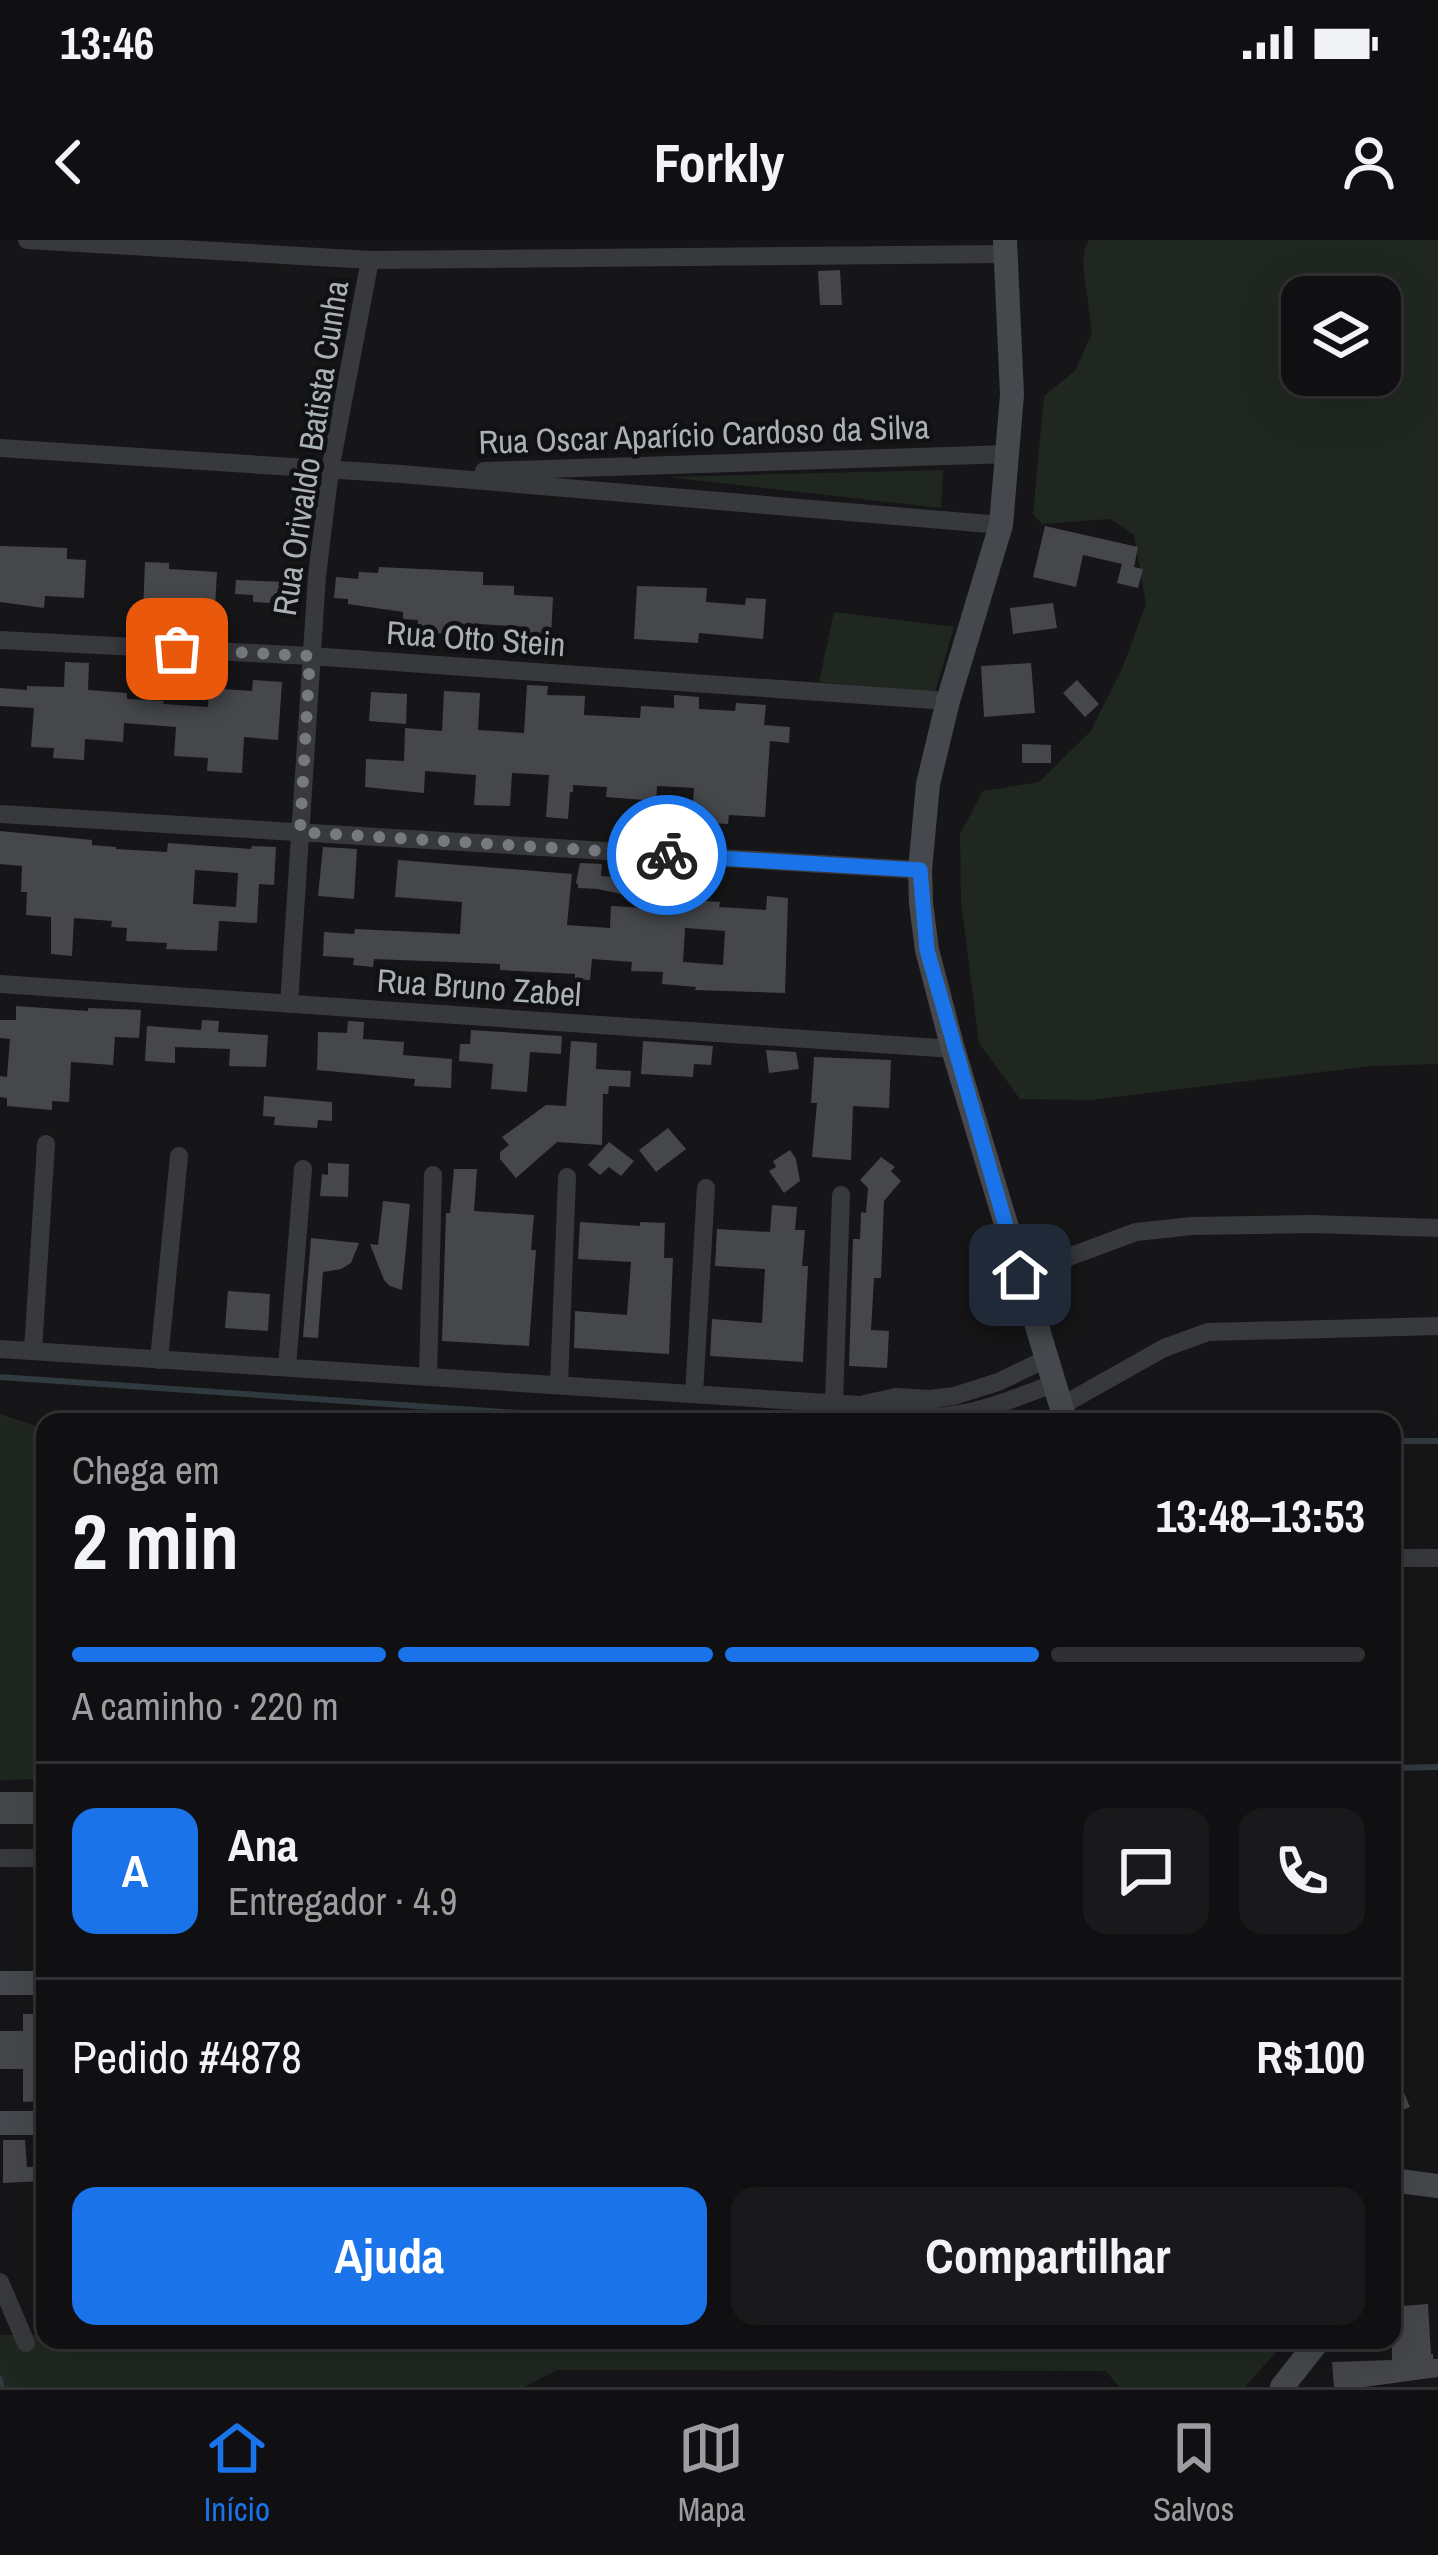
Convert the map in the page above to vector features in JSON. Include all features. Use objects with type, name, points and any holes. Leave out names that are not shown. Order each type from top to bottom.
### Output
[{"type":"main road","points":[[1005,247],[1012,395],[1001,525],[947,701],[928,784],[920,870],[927,950],[1056,1393]]},
{"type":"main road","points":[[0,1983],[36,1983]]},
{"type":"main road","points":[[0,2123],[36,2123]]},
{"type":"main road","points":[[1401,2181],[1438,2186]]},
{"type":"main road","points":[[1282,2387],[1312,2349]]},
{"type":"street","points":[[27,240],[370,260],[1005,247]]},
{"type":"street","name":"Rua Orivaldo Batista Cunha","points":[[289,1004],[310,656],[330,470],[370,260]]},
{"type":"street","name":"Rua Oscar Aparício Cardoso da Silva","points":[[0,448],[401,474],[1001,525]]},
{"type":"street","name":"Rua Oscar Aparício Cardoso da Silva","points":[[401,474],[1009,454]]},
{"type":"street","name":"Rua Otto Stein","points":[[0,640],[310,656],[947,701]]},
{"type":"street","points":[[0,814],[920,870]]},
{"type":"street","name":"Rua Bruno Zabel","points":[[0,984],[953,1049]]},
{"type":"street","points":[[33,1352],[46,1144]]},
{"type":"street","points":[[159,1360],[179,1156]]},
{"type":"street","points":[[287,1367],[302,1169]]},
{"type":"street","points":[[428,1377],[433,1175]]},
{"type":"street","points":[[560,1385],[567,1177]]},
{"type":"street","points":[[694,1394],[706,1188]]},
{"type":"street","points":[[833,1403],[841,1195]]},
{"type":"street","points":[[1020,1275],[1136,1232],[1312,1224],[1438,1228]]},
{"type":"street","points":[[968,1413],[1056,1393],[1208,1332],[1438,1326]]},
{"type":"street","points":[[0,1349],[833,1403],[892,1413]]},
{"type":"street","points":[[1401,1558],[1438,1558]]},
{"type":"street","points":[[0,1858],[36,1858]]},
{"type":"street","points":[[0,2282],[26,2343]]},
{"type":"shaded area","points":[[1089,240],[1438,240],[1438,1064],[1371,1066],[1090,1100],[1020,1099],[979,1043],[961,902],[960,834],[983,791],[1039,782],[1090,732],[1122,669],[1146,604],[1134,535],[1110,519],[1042,524],[1033,514],[1044,396],[1075,371],[1092,333],[1083,263]]},
{"type":"shaded area","points":[[943,470],[941,508],[668,477]]},
{"type":"shaded area","points":[[834,612],[954,627],[935,692],[819,682]]},
{"type":"shaded area","points":[[0,1414],[36,1426],[36,1779],[0,1780]]},
{"type":"shaded area","points":[[0,2335],[36,2335],[36,2349],[1279,2349],[1245,2387],[1119,2387],[1106,2371],[557,2370],[524,2387],[0,2387]]},
{"type":"building","points":[[840,270],[842,305],[820,305],[818,271]]},
{"type":"building","points":[[1045,526],[1138,547],[1134,567],[1143,569],[1138,588],[1117,583],[1122,564],[1083,555],[1076,587],[1033,577]]},
{"type":"building","points":[[0,546],[67,548],[67,559],[86,560],[84,598],[45,596],[44,608],[0,602]]},
{"type":"building","points":[[145,562],[169,563],[169,569],[217,572],[214,626],[180,624],[180,615],[143,612]]},
{"type":"building","points":[[379,567],[483,572],[483,585],[514,586],[514,595],[553,597],[551,637],[527,635],[527,627],[479,624],[479,632],[417,634],[418,620],[403,619],[403,612],[334,598],[336,577],[358,579],[359,572],[378,573]]},
{"type":"building","points":[[236,580],[284,582],[283,597],[271,597],[270,603],[253,602],[253,595],[235,594]]},
{"type":"building","points":[[637,586],[707,588],[706,602],[745,605],[746,598],[766,599],[763,639],[699,633],[698,643],[634,639]]},
{"type":"building","points":[[1053,603],[1057,628],[1013,634],[1010,608]]},
{"type":"building","points":[[65,662],[89,663],[88,690],[127,693],[127,699],[163,704],[208,707],[209,688],[252,691],[253,680],[282,682],[278,740],[244,737],[242,773],[207,771],[208,758],[174,756],[176,727],[124,723],[123,742],[85,739],[84,760],[53,758],[54,748],[31,747],[34,708],[0,706],[0,688],[64,687]]},
{"type":"building","points":[[1031,663],[1035,713],[984,717],[981,666]]},
{"type":"building","points":[[1077,680],[1099,704],[1085,717],[1063,693]]},
{"type":"building","points":[[527,685],[548,686],[547,695],[585,696],[584,715],[640,718],[641,706],[674,708],[674,695],[699,697],[699,709],[735,711],[736,703],[766,705],[764,725],[790,727],[789,743],[770,741],[765,817],[729,815],[728,824],[692,822],[694,788],[657,786],[656,801],[606,797],[607,787],[573,785],[568,819],[546,817],[549,775],[512,773],[510,806],[474,805],[476,775],[425,771],[424,793],[365,787],[366,759],[404,761],[405,728],[442,731],[444,691],[480,693],[478,730],[524,733]]},
{"type":"building","points":[[371,692],[407,694],[406,724],[369,721]]},
{"type":"building","points":[[1022,744],[1051,745],[1051,763],[1022,763]]},
{"type":"building","points":[[0,831],[167,852],[168,843],[276,847],[274,885],[259,884],[257,923],[219,921],[217,951],[126,941],[127,928],[111,927],[112,921],[74,918],[72,956],[51,954],[51,917],[26,915],[22,866],[0,864]],"holes":[[[195,870],[238,873],[236,907],[193,904]]]},
{"type":"building","points":[[323,847],[357,849],[354,899],[318,896]]},
{"type":"building","points":[[398,860],[572,874],[567,925],[610,928],[611,906],[679,910],[680,901],[692,900],[766,910],[767,896],[788,898],[785,993],[662,984],[663,972],[631,971],[632,962],[592,959],[590,980],[575,979],[575,974],[500,970],[500,964],[374,959],[373,967],[353,965],[354,958],[323,956],[324,932],[460,934],[462,902],[395,897]],"holes":[[[685,928],[725,931],[723,965],[683,962]]]},
{"type":"building","points":[[580,863],[602,864],[601,876],[626,878],[625,895],[578,888]]},
{"type":"building","points":[[16,1006],[141,1010],[139,1038],[115,1037],[113,1065],[71,1062],[69,1102],[52,1101],[52,1110],[7,1106],[7,1098],[0,1097],[0,1076],[7,1077],[10,1039],[0,1038],[0,1020],[16,1020]]},
{"type":"building","points":[[202,1020],[219,1021],[218,1032],[268,1035],[266,1067],[229,1066],[230,1049],[175,1047],[175,1063],[145,1061],[147,1026],[201,1030]]},
{"type":"building","points":[[348,1021],[364,1022],[363,1039],[404,1042],[403,1055],[452,1059],[451,1088],[414,1086],[415,1079],[317,1070],[318,1032],[347,1033]]},
{"type":"building","points":[[471,1030],[562,1036],[561,1054],[530,1052],[527,1092],[491,1089],[493,1064],[459,1061],[460,1044],[470,1044]]},
{"type":"building","points":[[571,1041],[597,1043],[596,1069],[631,1071],[630,1087],[609,1086],[608,1094],[603,1094],[602,1145],[557,1142],[516,1178],[500,1159],[500,1152],[509,1145],[502,1137],[546,1105],[566,1106]]},
{"type":"building","points":[[643,1041],[713,1046],[711,1065],[694,1064],[693,1077],[641,1074]]},
{"type":"building","points":[[766,1050],[796,1052],[799,1069],[769,1073]]},
{"type":"building","points":[[814,1057],[891,1060],[889,1108],[853,1106],[851,1160],[812,1157],[817,1103],[811,1103]]},
{"type":"building","points":[[264,1096],[332,1102],[332,1121],[318,1120],[317,1128],[274,1125],[275,1117],[263,1116]]},
{"type":"building","points":[[668,1128],[686,1149],[656,1172],[639,1150]]},
{"type":"building","points":[[609,1142],[634,1161],[621,1176],[609,1167],[600,1175],[588,1165]]},
{"type":"building","points":[[790,1150],[800,1181],[784,1193],[769,1171],[776,1167],[773,1161]]},
{"type":"building","points":[[881,1157],[895,1167],[891,1171],[901,1181],[884,1201],[881,1278],[874,1278],[871,1330],[889,1331],[887,1368],[849,1366],[853,1239],[860,1239],[868,1188],[860,1180]]},
{"type":"building","points":[[328,1163],[349,1164],[348,1197],[320,1196]]},
{"type":"building","points":[[454,1169],[477,1169],[474,1211],[534,1215],[529,1346],[442,1341],[446,1213],[450,1213]]},
{"type":"building","points":[[383,1201],[410,1204],[402,1290],[384,1280],[370,1244],[378,1245]]},
{"type":"building","points":[[772,1205],[797,1207],[795,1230],[805,1230],[803,1362],[710,1356],[712,1319],[762,1323],[765,1269],[715,1266],[717,1229],[770,1232]]},
{"type":"building","points":[[580,1222],[665,1223],[664,1258],[673,1258],[669,1354],[574,1348],[575,1311],[627,1315],[631,1262],[578,1259]]},
{"type":"building","points":[[311,1238],[359,1243],[351,1263],[323,1272],[318,1338],[303,1337]]},
{"type":"building","points":[[228,1291],[270,1294],[268,1331],[225,1328]]},
{"type":"building","points":[[0,1792],[36,1792],[36,1824],[0,1824]]},
{"type":"building","points":[[23,2014],[36,2014],[36,2101],[23,2102],[23,2069],[0,2069],[0,2031],[23,2031]]},
{"type":"building","points":[[1401,2086],[1410,2107],[1401,2110]]},
{"type":"building","points":[[3,2140],[25,2140],[27,2167],[36,2166],[36,2181],[3,2183]]},
{"type":"building","points":[[1428,2304],[1431,2354],[1438,2359],[1438,2377],[1334,2387],[1332,2362],[1392,2360],[1392,2349],[1401,2349],[1402,2306]]},
{"type":"waterway","points":[[0,1377],[518,1413]]},
{"type":"waterway","points":[[1401,1441],[1438,1441]]},
{"type":"waterway","points":[[1401,1768],[1438,1767]]},
{"type":"waterway","points":[[0,2379],[1,2387]]},
{"type":"way so far","points":[[177,649],[310,656],[300,832],[667,855]]},
{"type":"route","points":[[667,855],[920,870],[927,950],[1020,1275]]}]
